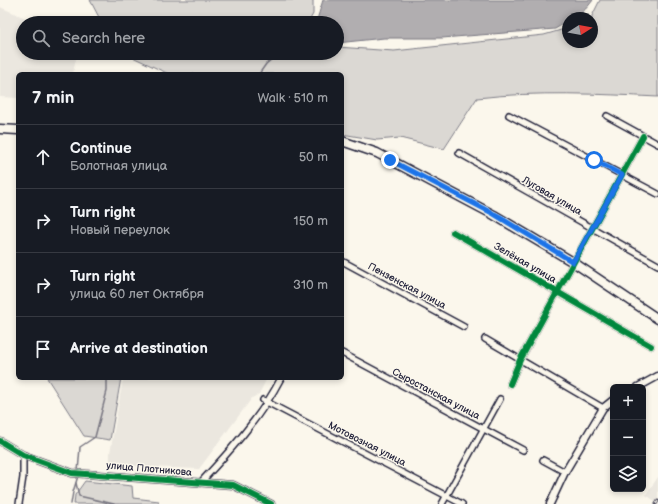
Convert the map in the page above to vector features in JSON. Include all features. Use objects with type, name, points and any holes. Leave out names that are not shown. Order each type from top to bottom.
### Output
[{"type":"main road","points":[[0,129],[16,130]]},
{"type":"main road","points":[[344,142],[377,153],[494,214],[573,262],[658,319]]},
{"type":"street","points":[[509,115],[658,194]]},
{"type":"street","points":[[607,116],[658,144]]},
{"type":"street","points":[[510,384],[520,360],[643,136]]},
{"type":"street","name":"Луговая улица","points":[[459,153],[658,265]]},
{"type":"street","name":"Зелёная улица","points":[[453,232],[651,346]]},
{"type":"street","name":"Пензенская улица","points":[[344,262],[464,327]]},
{"type":"street","points":[[485,339],[603,408]]},
{"type":"street","name":"Сыростанская улица","points":[[344,354],[523,450]]},
{"type":"street","points":[[643,384],[658,376]]},
{"type":"street","points":[[200,483],[223,459],[280,380]]},
{"type":"street","points":[[442,504],[500,399]]},
{"type":"street","name":"Мотовозная улица","points":[[265,401],[462,504]]},
{"type":"street","points":[[550,504],[565,472],[603,408],[610,402]]},
{"type":"street","name":"улица Плотникова","points":[[0,441],[23,456],[72,473],[232,485],[272,504]]},
{"type":"street","points":[[19,504],[23,477],[23,456]]},
{"type":"street","points":[[543,460],[565,472]]},
{"type":"shaded area","points":[[90,0],[313,0],[312,16],[98,16]]},
{"type":"shaded area","points":[[323,0],[593,0],[582,12],[562,12],[562,25],[555,29],[442,38],[384,38],[344,42],[344,16],[318,16]]},
{"type":"shaded area","points":[[600,0],[658,0],[658,97],[590,94],[522,94],[477,98],[444,149],[400,138],[377,140],[344,134],[344,72],[165,72],[139,60],[344,60],[344,47],[394,51],[544,35],[562,30],[562,48],[598,48],[598,12],[594,12]]},
{"type":"shaded area","points":[[0,7],[21,16],[16,16],[16,60],[76,60],[73,72],[16,72],[16,98],[0,97]]},
{"type":"shaded area","points":[[48,380],[121,380],[110,440],[84,436]]},
{"type":"shaded area","points":[[123,380],[266,380],[259,394],[252,398],[199,469],[110,464],[110,453]]},
{"type":"shaded area","points":[[658,477],[658,503],[646,495]]},
{"type":"shaded area","points":[[85,481],[132,486],[133,498],[159,501],[158,504],[74,504],[75,495]]},
{"type":"waterway","points":[[260,72],[271,60]]},
{"type":"waterway","points":[[78,472],[80,447],[95,437],[107,391],[107,380]]},
{"type":"waterway","points":[[71,504],[78,476]]},
{"type":"waterway","points":[[76,483],[79,496],[114,504]]},
{"type":"cycle path","points":[[510,384],[520,360],[643,136]]},
{"type":"cycle path","points":[[453,232],[651,346]]},
{"type":"cycle path","points":[[0,441],[23,455],[72,473],[233,485],[271,504]]},
{"type":"route","points":[[390,160],[494,214],[573,262],[622,175],[594,160]]}]
